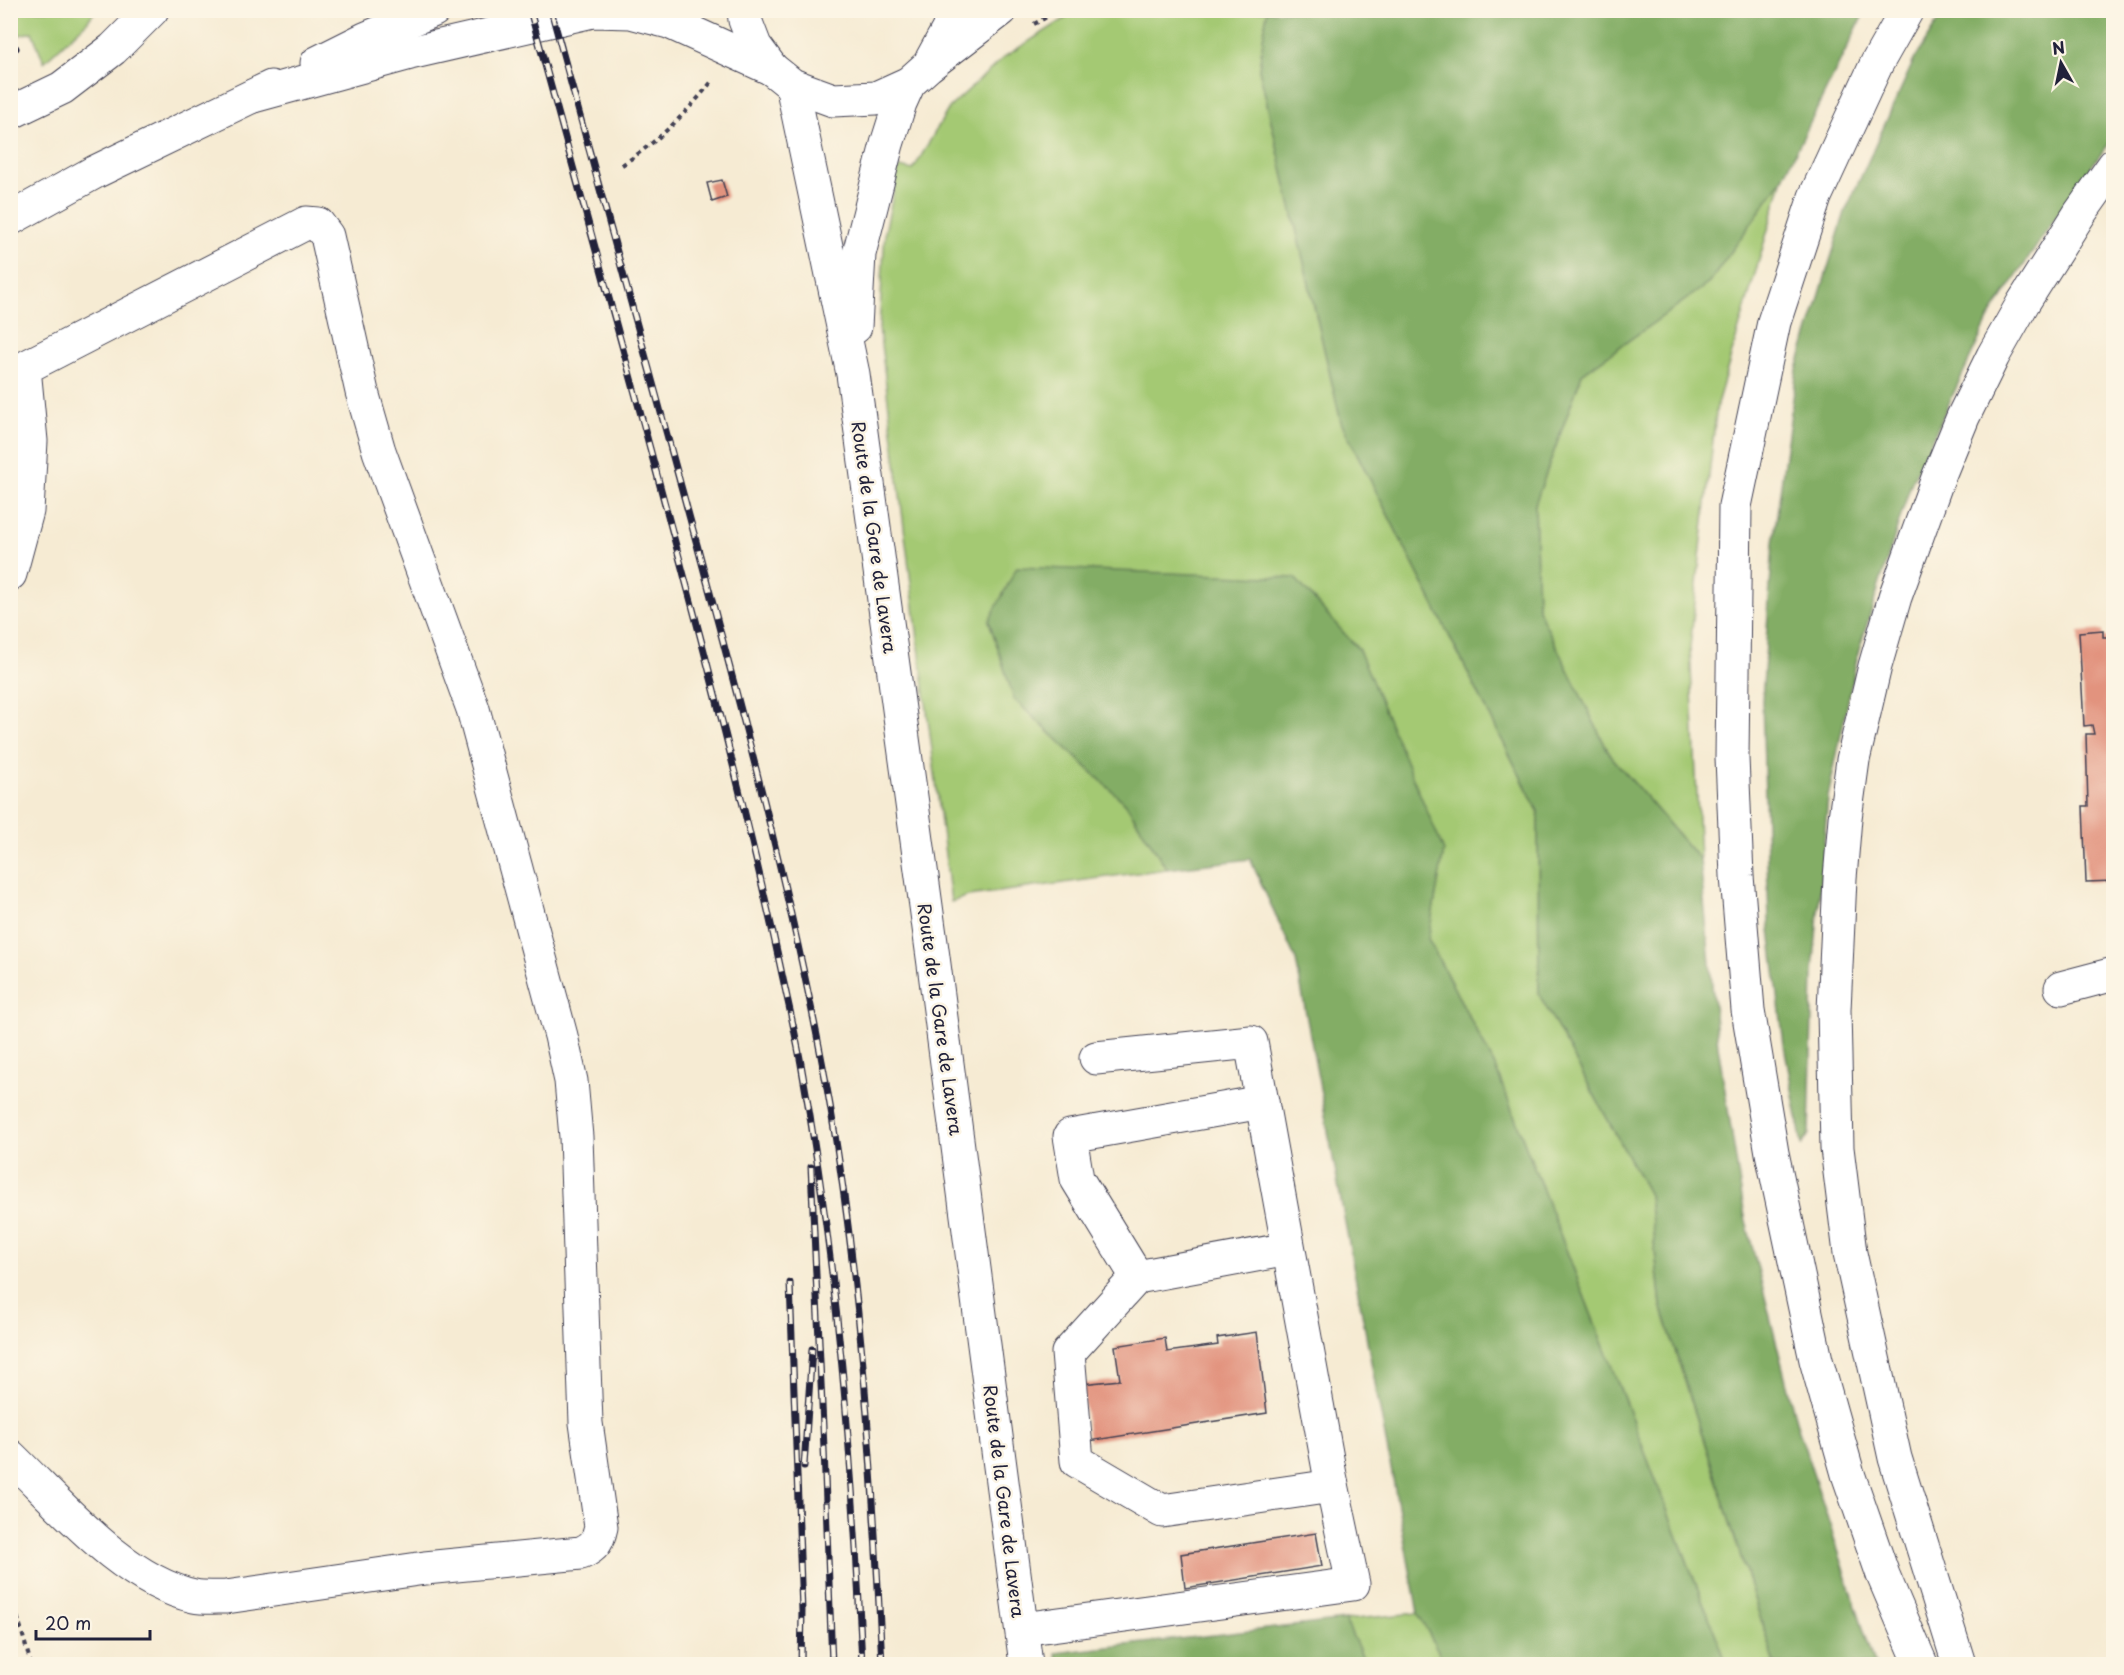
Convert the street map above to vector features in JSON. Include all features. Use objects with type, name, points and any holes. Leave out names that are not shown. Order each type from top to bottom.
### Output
[{"type":"street","points":[[113,49],[132,10]]},
{"type":"street","points":[[10,113],[62,88],[113,49],[152,10]]},
{"type":"street","points":[[10,219],[95,172],[365,39],[434,10]]},
{"type":"street","points":[[744,10],[745,20],[755,46],[782,77]]},
{"type":"street","name":"Route de la Gare de Lavera","points":[[853,374],[859,254],[887,144],[900,103],[949,28],[951,10]]},
{"type":"street","points":[[253,96],[410,53],[593,11],[632,12],[669,22],[833,100],[876,98],[919,74],[1001,10]]},
{"type":"street","points":[[1907,10],[1877,63],[1815,197],[1774,322],[1735,506],[1732,758],[1737,876],[1748,1010],[1772,1153],[1816,1359],[1848,1474],[1883,1575],[1921,1665]]},
{"type":"street","name":"Route de la Gare de Lavera","points":[[782,77],[853,374],[933,957],[1026,1665]]},
{"type":"street","points":[[1959,1665],[1895,1458],[1850,1252],[1837,1148],[1834,1010],[1845,818],[1853,760],[1875,666],[1895,597],[1938,478],[1963,417],[1993,356],[2049,263],[2114,165]]},
{"type":"street","points":[[10,574],[31,441],[24,368],[306,223],[318,224],[327,236],[362,392],[379,451],[473,709],[571,1081],[576,1137],[586,1423],[600,1527],[598,1540],[592,1548],[581,1553],[425,1568],[226,1597],[195,1596],[159,1584],[106,1550],[10,1456]]},
{"type":"street","points":[[2061,988],[2114,974]]},
{"type":"street","points":[[1022,1629],[1353,1584],[1332,1486],[1251,1042],[1096,1058]]},
{"type":"street","points":[[1137,1277],[1077,1179],[1070,1136],[1262,1102]]},
{"type":"street","points":[[1288,1249],[1137,1277],[1068,1353],[1077,1461],[1162,1511],[1332,1486]]},
{"type":"path","points":[[1043,10],[1047,17]]},
{"type":"path","points":[[622,165],[645,149],[689,111],[735,53]]},
{"type":"path","points":[[10,1591],[31,1665]]},
{"type":"green space","points":[[11,10],[95,11],[87,22],[44,62],[32,32],[11,37]]},
{"type":"green space","points":[[1062,11],[1267,11],[1259,69],[1341,422],[1538,811],[1539,994],[1649,1195],[1661,1306],[1775,1664],[1727,1664],[1494,1064],[1428,939],[1443,851],[1014,699],[1126,804],[1167,869],[968,896],[951,902],[879,328],[885,232],[899,167],[913,170],[949,108],[1004,57],[1066,18]]},
{"type":"green space","points":[[1267,11],[1865,11],[1783,178],[1709,283],[1582,374],[1535,504],[1538,609],[1610,755],[1700,860],[1718,1046],[1745,1217],[1796,1421],[1875,1664],[1775,1664],[1661,1305],[1649,1195],[1539,994],[1538,811],[1341,422],[1259,69]]},
{"type":"green space","points":[[1944,11],[2113,11],[2113,139],[2082,178],[1990,316],[1911,484],[1858,653],[1828,797],[1813,972],[1809,1134],[1802,1145],[1784,1045],[1769,921],[1762,701],[1773,543],[1797,369],[1845,212],[1914,60]]},
{"type":"green space","points":[[1783,178],[1717,404],[1690,647],[1700,860],[1610,755],[1538,609],[1535,504],[1582,374],[1709,283]]},
{"type":"green space","points":[[1017,567],[1295,578],[1359,650],[1444,851],[1428,939],[1494,1064],[1727,1664],[1445,1664],[1418,1613],[1296,960],[1250,859],[1167,869],[1126,804],[1014,699],[989,621]]},
{"type":"green space","points":[[1418,1613],[1445,1664],[1366,1664],[1345,1620]]},
{"type":"green space","points":[[1345,1620],[1366,1664],[1057,1664],[1056,1653]]},
{"type":"building","points":[[722,180],[727,197],[712,202],[707,183]]},
{"type":"building","points":[[2103,630],[2103,637],[2114,637],[2114,881],[2086,882],[2083,806],[2088,806],[2086,734],[2094,734],[2092,725],[2084,726],[2079,632]]},
{"type":"building","points":[[1257,1332],[1267,1413],[1089,1441],[1082,1384],[1120,1380],[1115,1346],[1165,1338],[1167,1352],[1218,1345],[1217,1338]]},
{"type":"building","points":[[1316,1533],[1322,1566],[1185,1588],[1181,1554]]},
{"type":"railway","points":[[530,10],[716,698],[760,875],[799,1052],[814,1139],[842,1363],[854,1513],[862,1664]]},
{"type":"railway","points":[[551,10],[749,740],[780,866],[821,1056],[846,1207],[855,1283],[869,1435],[882,1664]]},
{"type":"railway","points":[[10,50],[16,48]]},
{"type":"railway","points":[[811,1167],[832,1664]]},
{"type":"railway","points":[[790,1283],[802,1611],[801,1664]]},
{"type":"railway","points":[[804,1466],[812,1349]]}]
